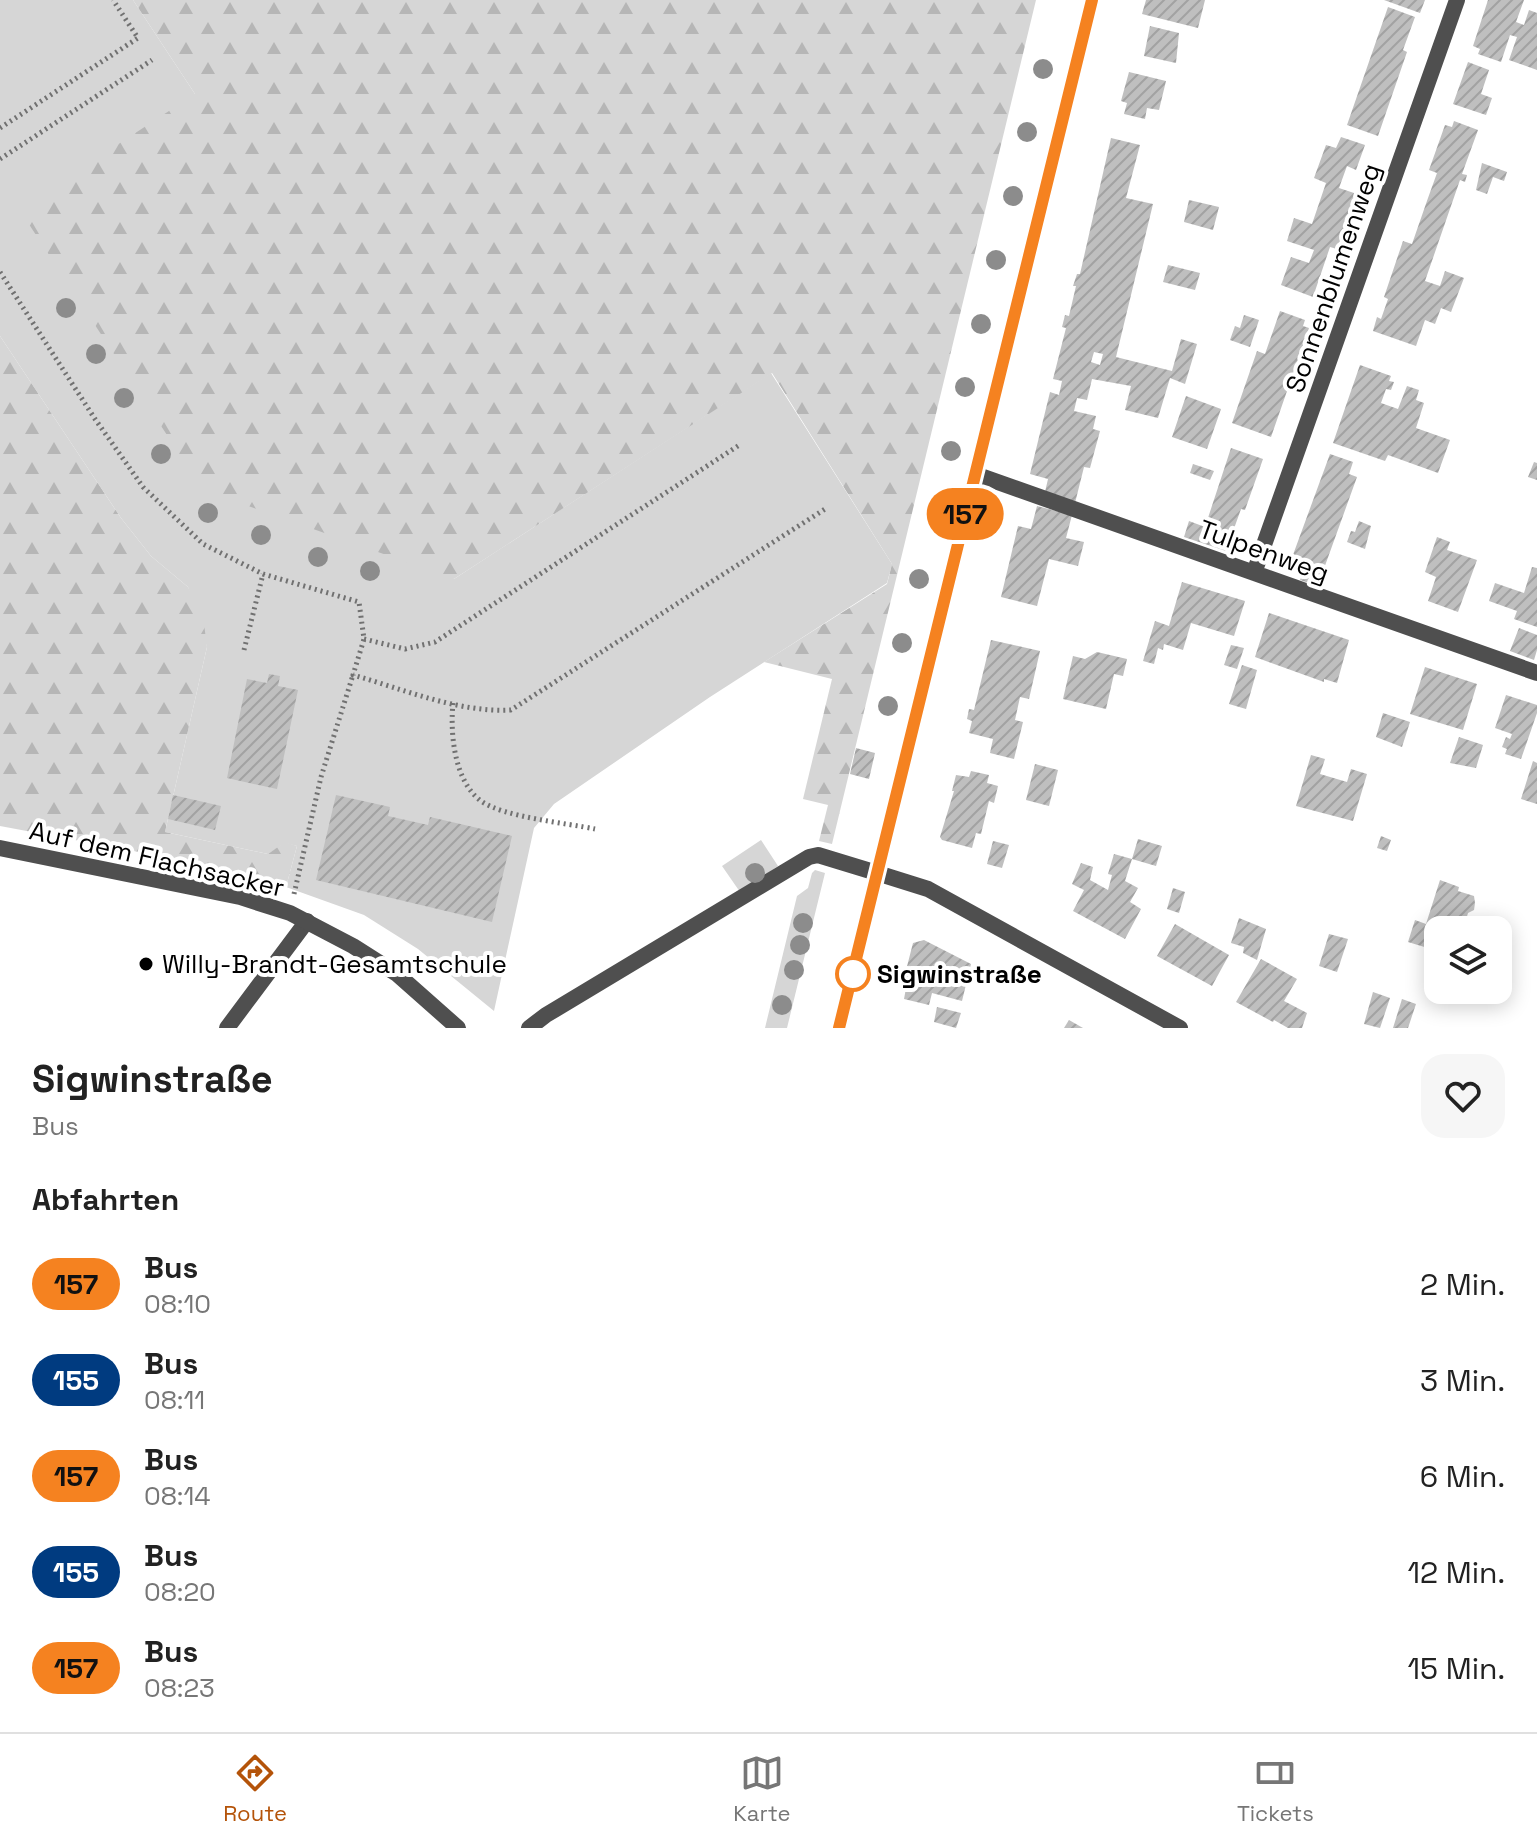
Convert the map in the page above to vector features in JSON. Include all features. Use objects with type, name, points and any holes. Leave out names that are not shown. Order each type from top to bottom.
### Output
[{"type":"street","points":[[839,1028],[1092,0]]},
{"type":"street","name":"Sonnenblumenweg","points":[[1254,573],[1457,0]]},
{"type":"street","name":"Tulpenweg","points":[[975,474],[1537,673]]},
{"type":"street","name":"Auf dem Flachsacker","points":[[0,848],[240,897],[290,913],[353,946],[397,974],[458,1028]]},
{"type":"street","points":[[529,1028],[809,857],[818,855],[928,889],[1180,1028]]},
{"type":"street","points":[[227,1028],[307,921]]},
{"type":"path","points":[[0,128],[138,38],[113,0]]},
{"type":"path","points":[[0,159],[152,60]]},
{"type":"path","points":[[0,272],[143,487],[203,544],[263,574],[359,602],[364,639],[321,777],[290,913]]},
{"type":"path","points":[[364,639],[405,649],[435,642],[741,444]]},
{"type":"path","points":[[353,675],[453,703],[496,711],[511,710],[825,509]]},
{"type":"path","points":[[244,650],[263,574]]},
{"type":"path","points":[[453,703],[450,733],[459,769],[478,799],[495,809],[595,829]]},
{"type":"green space","points":[[0,0],[133,0],[195,94],[454,579],[771,373],[892,564],[887,583],[710,697],[554,804],[534,828],[494,1011],[418,949],[364,915],[286,887],[297,846],[285,843],[268,854],[165,832],[207,647],[188,587],[151,556],[121,518],[0,336]]},
{"type":"green space","points":[[133,0],[1036,0],[832,844],[819,841],[828,805],[803,799],[832,679],[764,662],[887,584],[892,564],[772,373],[454,579],[203,490],[19,209],[195,94]]},
{"type":"green space","points":[[0,336],[121,518],[151,556],[188,587],[203,616],[207,647],[165,832],[268,854],[285,842],[297,846],[286,887],[208,865],[0,826]]},
{"type":"green space","points":[[761,840],[778,866],[740,892],[722,866]]},
{"type":"green space","points":[[815,870],[825,873],[787,1028],[765,1028],[797,896],[808,888]]},
{"type":"building","points":[[1146,0],[1205,0],[1198,28],[1142,14]]},
{"type":"building","points":[[1384,0],[1425,0],[1420,13]]},
{"type":"building","points":[[1488,0],[1524,0],[1516,22],[1524,25],[1529,10],[1537,13],[1537,70],[1509,60],[1517,37],[1510,35],[1501,62],[1478,54],[1480,49],[1473,46]]},
{"type":"building","points":[[1388,7],[1415,17],[1403,50],[1407,52],[1378,136],[1347,125]]},
{"type":"building","points":[[1150,26],[1179,33],[1176,63],[1144,56]]},
{"type":"building","points":[[1468,62],[1489,70],[1481,94],[1492,98],[1486,115],[1453,104]]},
{"type":"building","points":[[1129,72],[1166,81],[1159,110],[1147,108],[1145,119],[1124,114],[1127,103],[1121,101]]},
{"type":"building","points":[[1454,121],[1478,130],[1462,174],[1467,175],[1465,182],[1460,180],[1425,281],[1440,286],[1445,271],[1464,278],[1451,312],[1441,308],[1435,324],[1425,320],[1416,346],[1373,331],[1388,299],[1384,297],[1403,241],[1412,244],[1437,173],[1429,170],[1445,125],[1452,127]]},
{"type":"building","points":[[1341,137],[1365,145],[1356,170],[1347,166],[1339,188],[1357,194],[1337,249],[1330,247],[1313,297],[1281,285],[1291,257],[1309,263],[1314,250],[1287,241],[1294,218],[1312,224],[1326,183],[1314,178],[1326,145],[1336,148]]},
{"type":"building","points":[[1111,138],[1140,145],[1126,198],[1153,204],[1116,357],[1172,371],[1181,339],[1197,344],[1185,384],[1170,378],[1158,418],[1125,410],[1131,386],[1092,379],[1087,400],[1077,398],[1074,411],[1096,416],[1093,429],[1100,431],[1090,468],[1084,467],[1075,503],[1045,492],[1048,479],[1030,474],[1050,392],[1059,395],[1062,381],[1053,379],[1066,328],[1062,327],[1065,315],[1069,316],[1076,286],[1073,286],[1077,274],[1080,274]],"holes":[[[1094,352],[1103,354],[1100,365],[1091,362]]]},
{"type":"building","points":[[1482,163],[1507,172],[1504,181],[1493,177],[1487,194],[1476,190]]},
{"type":"building","points":[[1189,200],[1219,207],[1213,230],[1184,222]]},
{"type":"building","points":[[1168,265],[1200,273],[1195,290],[1163,282]]},
{"type":"building","points":[[1280,311],[1305,320],[1303,326],[1309,328],[1271,437],[1232,423],[1257,351],[1265,354]]},
{"type":"building","points":[[1244,315],[1259,320],[1250,347],[1230,340],[1235,326],[1240,328]]},
{"type":"building","points":[[1360,365],[1391,376],[1389,381],[1394,382],[1391,390],[1386,389],[1381,403],[1398,409],[1407,386],[1419,390],[1416,400],[1424,403],[1416,428],[1450,440],[1438,473],[1388,455],[1385,461],[1333,443]]},
{"type":"building","points":[[1186,396],[1221,409],[1207,449],[1172,437]]},
{"type":"building","points":[[1231,448],[1263,459],[1226,551],[1184,537],[1189,521],[1205,527]]},
{"type":"building","points":[[1330,454],[1353,462],[1349,474],[1357,477],[1322,574],[1328,576],[1323,588],[1300,580],[1304,568],[1290,563]]},
{"type":"building","points":[[1534,462],[1537,463],[1537,480],[1528,477]]},
{"type":"building","points":[[1193,464],[1214,471],[1210,480],[1190,473]]},
{"type":"building","points":[[1037,506],[1072,515],[1066,538],[1084,542],[1078,566],[1049,559],[1037,606],[1001,597],[1018,526],[1031,529]]},
{"type":"building","points":[[1359,521],[1371,526],[1365,549],[1347,542]]},
{"type":"building","points":[[1437,537],[1450,542],[1447,550],[1477,560],[1458,612],[1428,601],[1436,577],[1425,572]]},
{"type":"building","points":[[1532,567],[1537,568],[1537,627],[1514,619],[1517,611],[1489,601],[1495,583],[1524,593]]},
{"type":"building","points":[[1182,582],[1245,601],[1234,636],[1191,623],[1183,650],[1164,644],[1163,650],[1158,648],[1154,664],[1143,661],[1155,621],[1169,626]]},
{"type":"building","points":[[1269,613],[1349,640],[1337,683],[1324,679],[1324,682],[1255,657]]},
{"type":"building","points":[[1519,628],[1537,635],[1534,660],[1510,651]]},
{"type":"building","points":[[991,640],[1040,651],[1029,699],[1020,697],[1015,720],[1023,722],[1014,759],[990,753],[993,739],[969,733],[972,721],[967,719],[969,709],[974,710]]},
{"type":"building","points":[[1231,645],[1244,648],[1237,669],[1224,665]]},
{"type":"building","points":[[1097,652],[1127,659],[1123,676],[1114,674],[1106,709],[1063,699],[1073,656],[1085,659]]},
{"type":"building","points":[[1242,665],[1257,670],[1246,709],[1229,704]]},
{"type":"building","points":[[1425,667],[1477,684],[1463,730],[1410,714]]},
{"type":"building","points":[[269,674],[280,676],[278,686],[298,690],[277,789],[227,778],[247,679],[267,683]]},
{"type":"building","points":[[1506,695],[1537,705],[1521,759],[1505,754],[1507,749],[1502,747],[1506,737],[1510,739],[1512,734],[1495,728]]},
{"type":"building","points":[[1383,713],[1410,722],[1402,747],[1376,737]]},
{"type":"building","points":[[1459,737],[1483,745],[1476,768],[1450,763]]},
{"type":"building","points":[[856,748],[875,753],[869,779],[850,774]]},
{"type":"building","points":[[1311,755],[1325,759],[1320,774],[1347,782],[1351,769],[1367,774],[1353,821],[1296,806]]},
{"type":"building","points":[[1533,761],[1537,763],[1537,804],[1521,799]]},
{"type":"building","points":[[1035,764],[1058,770],[1049,806],[1026,800]]},
{"type":"building","points":[[971,771],[989,775],[987,783],[998,786],[994,803],[989,801],[981,834],[976,833],[972,848],[940,837],[956,775],[969,777]]},
{"type":"building","points":[[173,795],[221,806],[215,830],[168,819]]},
{"type":"building","points":[[336,795],[390,807],[388,816],[428,825],[430,817],[512,836],[492,922],[316,880]]},
{"type":"building","points":[[1381,836],[1391,840],[1387,851],[1377,848]]},
{"type":"building","points":[[1138,839],[1162,846],[1156,866],[1132,859]]},
{"type":"building","points":[[993,841],[1009,845],[1002,868],[987,864]]},
{"type":"building","points":[[1114,854],[1132,859],[1125,881],[1138,888],[1130,902],[1141,909],[1125,939],[1073,911],[1084,890],[1072,884],[1081,863],[1093,867],[1090,880],[1108,890],[1112,875],[1108,874]]},
{"type":"building","points":[[1440,880],[1474,896],[1474,910],[1467,916],[1429,916]]},
{"type":"building","points":[[1173,888],[1185,892],[1179,913],[1167,909]]},
{"type":"building","points":[[1239,918],[1266,929],[1257,960],[1243,953],[1244,947],[1231,943]]},
{"type":"building","points":[[1415,920],[1424,923],[1424,947],[1408,942]]},
{"type":"building","points":[[1175,924],[1229,955],[1212,986],[1157,956]]},
{"type":"building","points":[[1329,934],[1348,939],[1337,972],[1319,966]]},
{"type":"building","points":[[924,940],[971,964],[962,1001],[932,993],[929,1005],[904,999],[907,983],[903,982],[913,943]]},
{"type":"building","points":[[1261,959],[1297,979],[1284,1001],[1307,1013],[1302,1028],[1288,1028],[1236,1002]]},
{"type":"building","points":[[1373,992],[1390,998],[1380,1028],[1364,1024]]},
{"type":"building","points":[[1402,999],[1416,1004],[1408,1028],[1393,1028]]},
{"type":"building","points":[[937,1007],[961,1013],[956,1028],[934,1022]]},
{"type":"building","points":[[1069,1020],[1083,1028],[1064,1028]]},
{"type":"bus line","name":"157","points":[[839,1028],[1092,0]]},
{"type":"place","name":"Willy-Brandt-Gesamtschule","points":[[146,964]]},
{"type":"place","name":"Sigwinstraße","points":[[853,974]]}]
